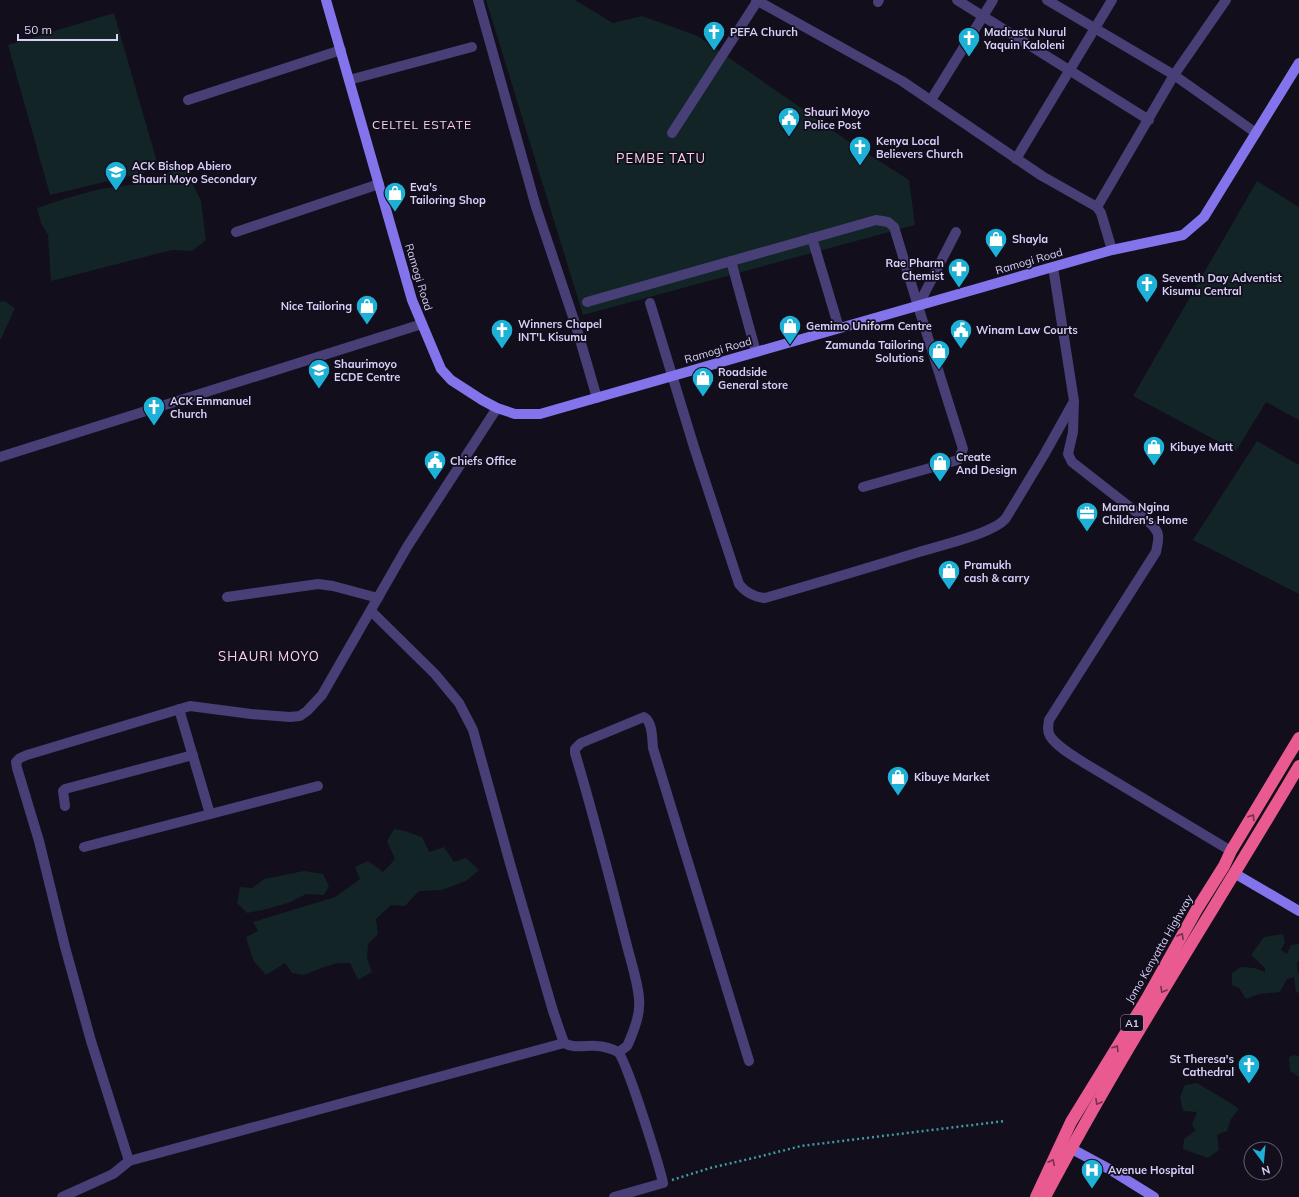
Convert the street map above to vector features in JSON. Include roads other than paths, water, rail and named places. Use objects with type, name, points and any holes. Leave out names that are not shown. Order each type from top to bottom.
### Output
[{"type":"highway","name":"Jomo Kenyatta Highway","points":[[1036,1197],[1072,1122],[1146,1000],[1197,909],[1299,738]]},
{"type":"highway","name":"A1","points":[[1046,1197],[1165,988],[1299,766]]},
{"type":"street","name":"Ramogi Road","points":[[326,0],[412,300],[441,368],[451,380],[482,400],[497,408],[516,414],[540,414],[1112,250],[1183,235],[1204,217],[1299,63]]},
{"type":"street","points":[[478,0],[536,207],[576,326],[597,398]]},
{"type":"street","points":[[672,133],[757,0],[902,81],[1042,176],[1097,206],[1101,213],[1112,250]]},
{"type":"street","points":[[956,0],[1149,120]]},
{"type":"street","points":[[931,100],[993,0]]},
{"type":"street","points":[[1048,0],[1174,75],[1256,133]]},
{"type":"street","points":[[1016,159],[1112,0]]},
{"type":"street","points":[[1097,206],[1149,120],[1174,75],[1226,0]]},
{"type":"street","points":[[349,80],[472,47]]},
{"type":"street","points":[[188,100],[341,50]]},
{"type":"street","points":[[236,232],[379,184]]},
{"type":"street","points":[[587,302],[876,220],[888,222],[894,227],[963,449],[958,460],[863,487]]},
{"type":"street","points":[[918,306],[956,232]]},
{"type":"street","points":[[812,238],[839,328]]},
{"type":"street","points":[[731,261],[756,352]]},
{"type":"street","points":[[1053,267],[1074,401],[1073,426],[1068,449],[1069,457],[1072,462],[1149,522],[1159,536],[1156,552],[1049,720],[1047,727],[1050,736],[1063,748],[1086,764],[1231,851]]},
{"type":"street","points":[[650,303],[694,446],[739,584],[750,594],[762,598],[955,542],[999,525],[1006,518],[1074,401]]},
{"type":"street","points":[[0,457],[422,324]]},
{"type":"street","points":[[130,1161],[91,1041],[65,947],[39,840],[16,762],[27,754],[190,706],[251,714],[290,717],[300,716],[307,711],[322,695],[407,547],[497,408]]},
{"type":"street","points":[[227,597],[318,584],[333,586],[378,598]]},
{"type":"street","points":[[371,611],[435,674],[459,703],[473,730],[511,867],[553,1011],[564,1043]]},
{"type":"street","points":[[179,709],[210,814]]},
{"type":"street","points":[[619,1052],[629,1042],[640,1007],[614,892],[575,749],[583,742],[644,717],[650,723],[654,748],[692,869],[749,1061]]},
{"type":"street","points":[[65,806],[63,791],[65,789],[193,755]]},
{"type":"street","points":[[84,847],[318,786]]},
{"type":"street","points":[[1224,866],[1299,911]]},
{"type":"street","points":[[62,1197],[113,1174],[130,1161],[564,1043],[574,1046],[598,1046],[619,1052]]},
{"type":"street","points":[[614,1197],[663,1183],[633,1085],[619,1052]]},
{"type":"street","points":[[1072,1149],[1109,1169],[1154,1197]]},
{"type":"place","name":"PEFA Church","points":[[714,52]]},
{"type":"place","name":"Madrastu Nurul Yaquin Kaloleni","points":[[969,58]]},
{"type":"place","name":"Shauri Moyo Police Post","points":[[789,138]]},
{"type":"place","name":"Kenya Local Believers Church","points":[[860,166]]},
{"type":"place","name":"ACK Bishop Abiero Shauri Moyo Secondary","points":[[116,192]]},
{"type":"place","name":"Eva's Tailoring Shop","points":[[395,212]]},
{"type":"place","name":"Shayla","points":[[996,258]]},
{"type":"place","name":"Rae Pharm Chemist","points":[[959,288]]},
{"type":"place","name":"Seventh Day Adventist Kisumu Central","points":[[1147,304]]},
{"type":"place","name":"Nice Tailoring","points":[[367,326]]},
{"type":"place","name":"Gemimo Uniform Centre","points":[[790,346]]},
{"type":"place","name":"Winners Chapel INT'L Kisumu","points":[[502,350]]},
{"type":"place","name":"Winam Law Courts","points":[[961,350]]},
{"type":"place","name":"Zamunda Tailoring Solutions","points":[[939,370]]},
{"type":"place","name":"Shaurimoyo ECDE Centre","points":[[319,390]]},
{"type":"place","name":"Roadside General store","points":[[703,398]]},
{"type":"place","name":"ACK Emmanuel Church","points":[[154,426]]},
{"type":"place","name":"Kibuye Matt","points":[[1154,466]]},
{"type":"place","name":"Chiefs Office","points":[[435,480]]},
{"type":"place","name":"Create And Design","points":[[940,482]]},
{"type":"place","name":"Mama Ngina Children's Home","points":[[1087,532]]},
{"type":"place","name":"Pramukh cash & carry","points":[[949,590]]},
{"type":"place","name":"Kibuye Market","points":[[898,796]]},
{"type":"place","name":"St Theresa's Cathedral","points":[[1249,1084]]},
{"type":"place","name":"Avenue Hospital","points":[[1092,1190]]},
{"type":"district","name":"CELTEL ESTATE","points":[[422,124]]},
{"type":"district","name":"PEMBE TATU","points":[[661,158]]},
{"type":"district","name":"SHAURI MOYO","points":[[269,656]]}]
